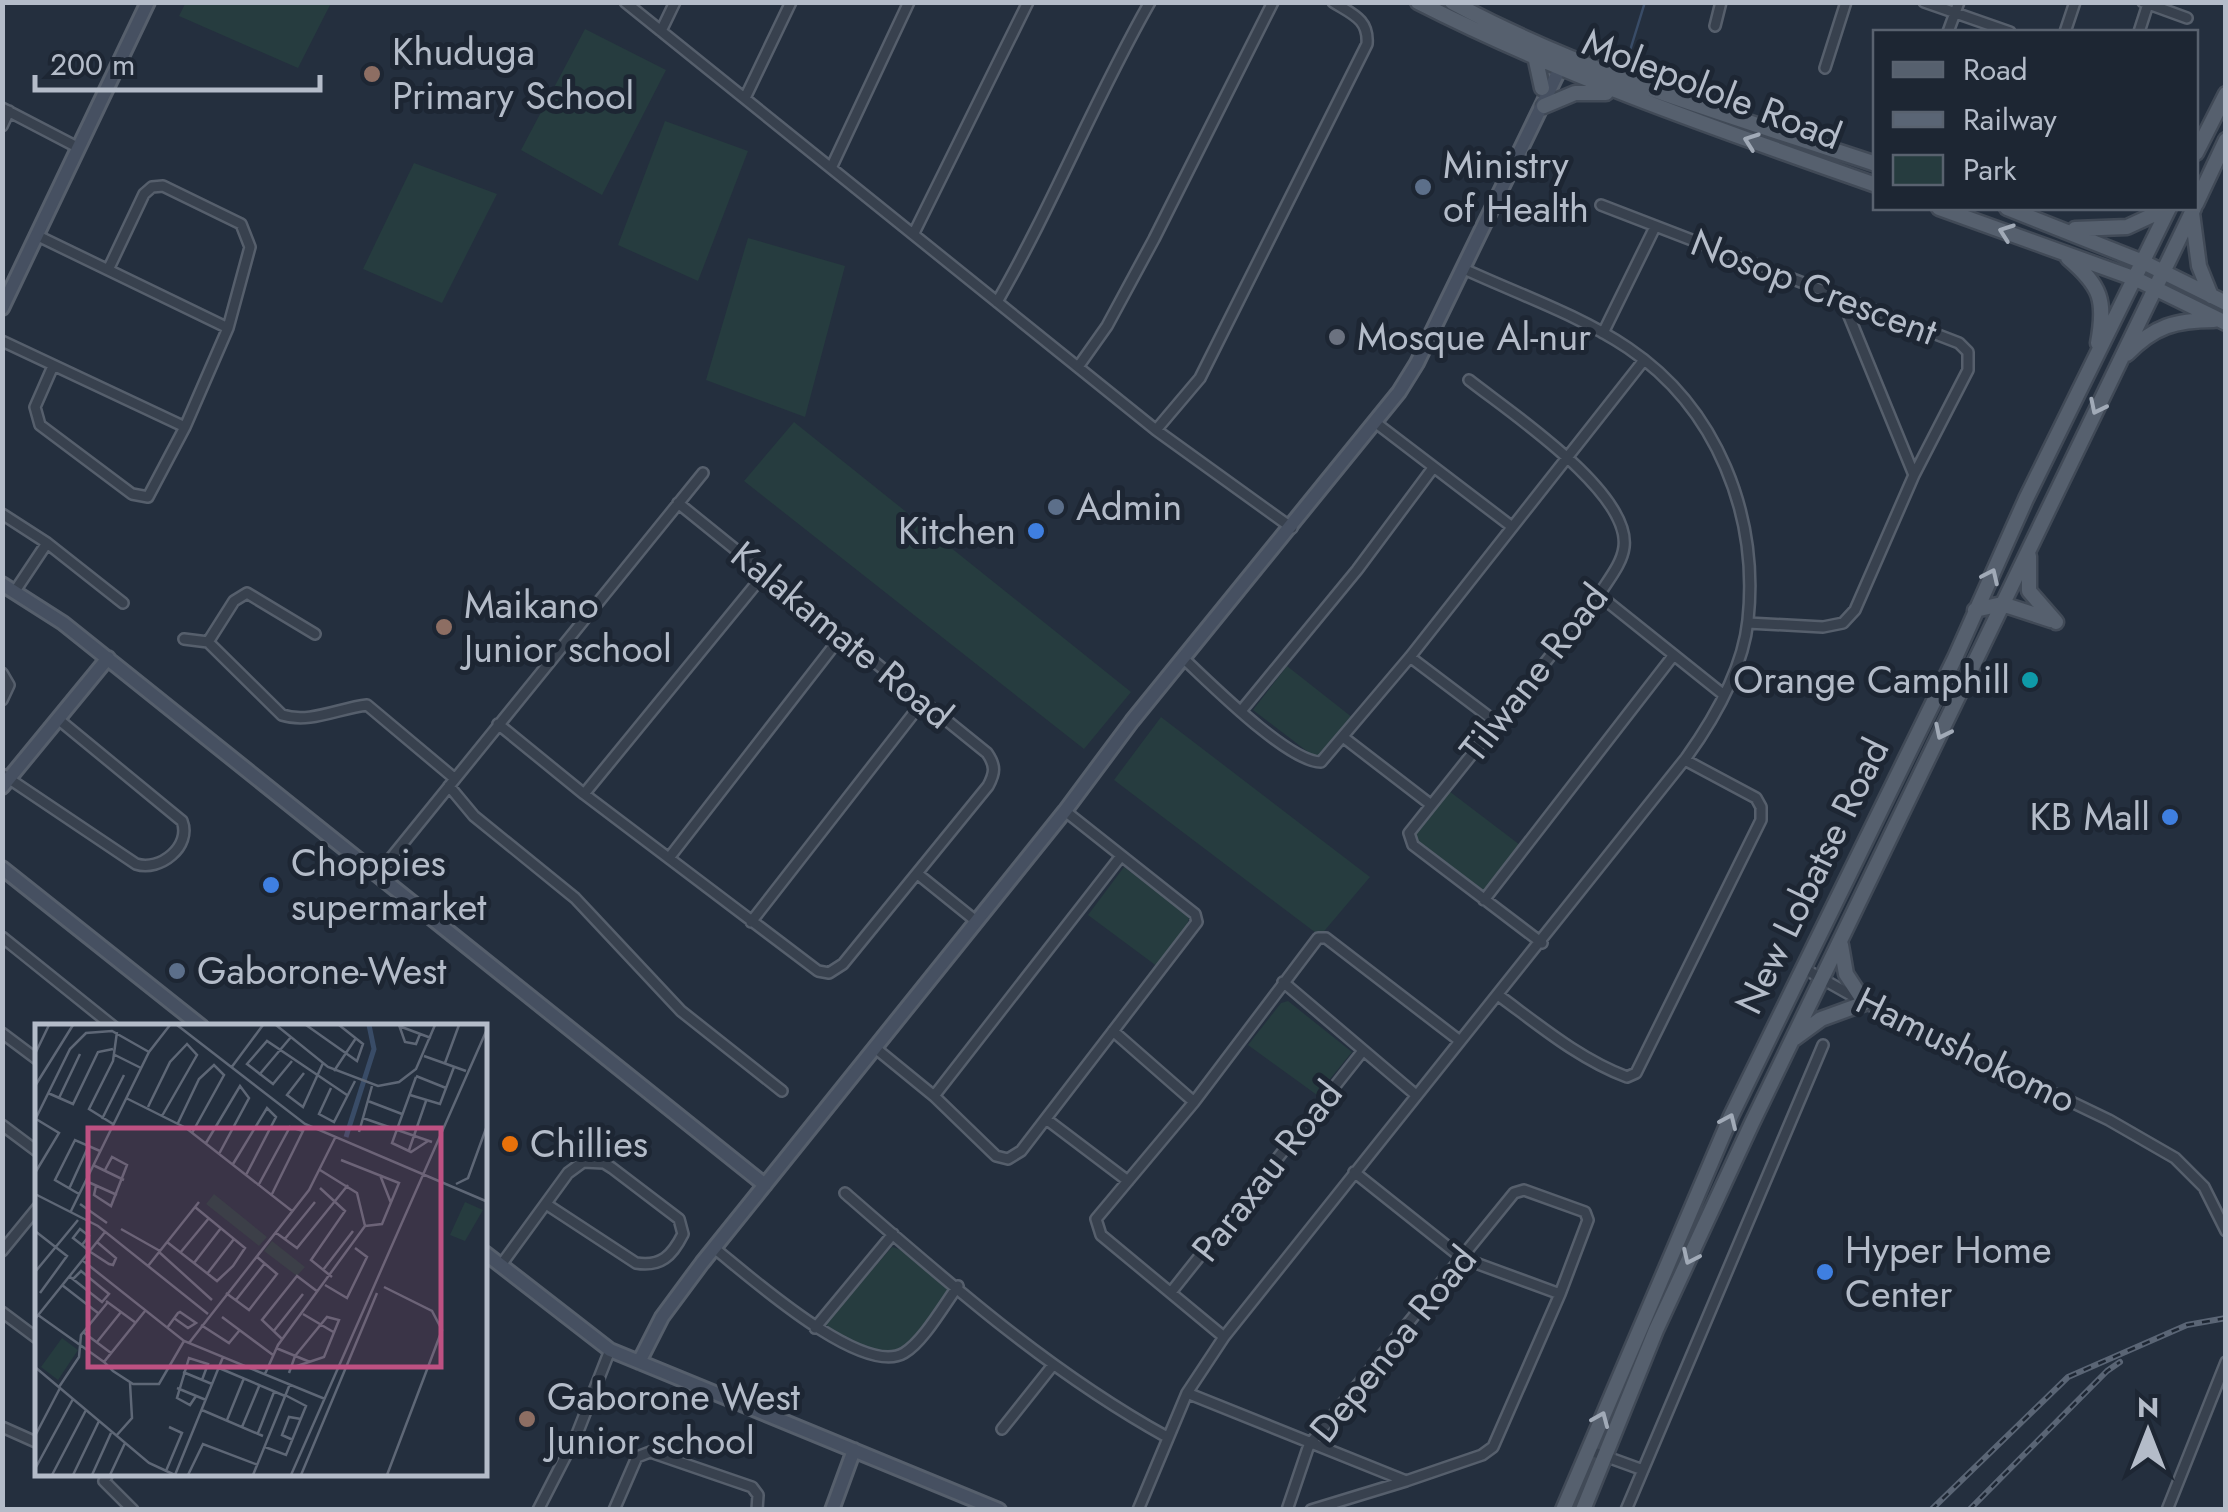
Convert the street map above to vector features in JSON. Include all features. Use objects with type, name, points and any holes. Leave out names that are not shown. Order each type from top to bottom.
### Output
[{"type":"main road","name":"Molepolole Road","points":[[1418,2],[1535,56],[1661,92],[1873,163]]},
{"type":"main road","name":"Molepolole Road","points":[[1452,2],[1627,96],[1873,184]]},
{"type":"main road","points":[[1535,56],[1542,88]]},
{"type":"main road","points":[[1544,106],[1574,93],[1592,91],[1627,96]]},
{"type":"main road","points":[[2198,149],[2226,94]]},
{"type":"main road","name":"New Lobatse Road","points":[[2198,200],[2226,140]]},
{"type":"main road","points":[[1945,210],[2136,279],[2223,321]]},
{"type":"main road","points":[[2013,210],[2143,262],[2218,300]]},
{"type":"main road","points":[[2064,228],[2127,227],[2164,210]]},
{"type":"main road","points":[[2143,262],[2167,210]]},
{"type":"main road","name":"New Lobatse Road","points":[[1583,1510],[1656,1330],[1790,1042],[1824,979],[2193,210]]},
{"type":"main road","points":[[2194,210],[2196,252],[2218,300]]},
{"type":"main road","points":[[2058,250],[2096,286],[2101,300],[2095,359]]},
{"type":"main road","name":"New Lobatse Road","points":[[1563,1510],[1731,1116],[2143,262]]},
{"type":"main road","points":[[2119,362],[2143,338],[2169,323],[2223,321]]},
{"type":"main road","points":[[1975,610],[2002,604],[2056,622],[2030,590],[2030,545]]},
{"type":"main road","points":[[1790,1042],[1821,1019],[1865,1003],[1846,974],[1841,943]]},
{"type":"street","points":[[2,308],[148,2]]},
{"type":"street","points":[[626,2],[1156,430],[1292,528]]},
{"type":"street","points":[[661,32],[675,2]]},
{"type":"street","points":[[745,98],[791,2]]},
{"type":"street","points":[[832,166],[909,2]]},
{"type":"street","points":[[997,302],[1038,232],[1095,107],[1150,2]]},
{"type":"street","points":[[1078,367],[1107,326],[1154,239],[1273,2]]},
{"type":"street","points":[[1156,430],[1200,378],[1366,44],[1366,28],[1361,18],[1333,2]]},
{"type":"street","points":[[1715,26],[1722,2]]},
{"type":"street","points":[[1826,68],[1846,2]]},
{"type":"street","points":[[1924,2],[1958,8],[2006,30]]},
{"type":"street","points":[[2066,30],[2075,2]]},
{"type":"street","points":[[914,233],[1027,3]]},
{"type":"street","points":[[2140,30],[2146,4],[2187,18]]},
{"type":"street","points":[[1531,124],[1542,88],[1559,60]]},
{"type":"street","points":[[639,1362],[662,1317],[714,1248],[1292,528],[1418,363],[1531,124],[1544,106],[1559,60]]},
{"type":"street","points":[[2,126],[6,110],[79,148]]},
{"type":"street","points":[[53,366],[35,407],[40,425],[132,494],[148,497],[185,427],[228,328],[250,247],[241,224],[163,186],[152,187],[144,194],[108,270]]},
{"type":"street","points":[[1601,205],[1655,227]]},
{"type":"street","name":"Nosop Crescent","points":[[1604,334],[1655,227],[1959,343],[1968,352],[1968,370],[1914,475]]},
{"type":"street","points":[[36,234],[228,328]]},
{"type":"street","points":[[1138,1510],[1187,1393],[1224,1337],[1685,760],[1724,695],[1748,623],[1748,559],[1734,481],[1697,414],[1644,360],[1604,334],[1464,268]]},
{"type":"street","points":[[1748,623],[1823,627],[1843,623],[1855,610],[1914,475],[1842,299]]},
{"type":"street","points":[[2,341],[185,427]]},
{"type":"street","points":[[1184,659],[1241,712],[1301,758],[1321,762],[1410,657],[1644,360]]},
{"type":"street","name":"Tilwane Road","points":[[1468,380],[1566,455],[1616,512],[1624,529],[1622,559],[1600,595],[1411,828],[1410,840],[1484,900]]},
{"type":"street","points":[[1376,422],[1511,526]]},
{"type":"street","points":[[1241,712],[1357,570],[1433,468]]},
{"type":"street","points":[[378,874],[703,472]]},
{"type":"street","name":"Kalakamate Road","points":[[678,503],[924,700],[994,763],[988,786],[919,874]]},
{"type":"street","points":[[2,514],[123,602]]},
{"type":"street","points":[[46,543],[9,588],[108,658],[765,1184]]},
{"type":"street","points":[[584,794],[765,573]]},
{"type":"street","points":[[208,642],[234,601],[247,594],[315,634]]},
{"type":"street","points":[[1600,595],[1724,695]]},
{"type":"street","points":[[668,858],[842,634]]},
{"type":"street","points":[[184,639],[208,642],[282,715],[295,719],[367,705],[452,782],[474,816],[575,898],[681,1011],[782,1090]]},
{"type":"street","points":[[1542,943],[1484,900],[1673,656]]},
{"type":"street","points":[[1410,657],[1496,722]]},
{"type":"street","points":[[58,719],[182,821],[184,841],[159,866],[136,864],[5,780],[108,658]]},
{"type":"street","points":[[2,673],[9,685],[2,700]]},
{"type":"street","points":[[751,922],[924,700]]},
{"type":"street","points":[[498,724],[818,971],[829,973],[843,964],[919,874],[976,921]]},
{"type":"street","points":[[1343,738],[1430,804]]},
{"type":"street","points":[[1498,995],[1565,1045],[1604,1068],[1627,1077],[1636,1073],[1762,814],[1756,798],[1685,760]]},
{"type":"street","points":[[874,1047],[1002,1159],[1015,1157],[1021,1151],[1193,930],[1196,914],[1065,812]]},
{"type":"street","points":[[934,1096],[1121,856]]},
{"type":"street","points":[[2,868],[198,1024]]},
{"type":"street","points":[[2,937],[110,1024]]},
{"type":"street","points":[[1224,1337],[1101,1235],[1096,1224],[1099,1215],[1194,1102],[1318,938],[1324,937],[1460,1041]]},
{"type":"street","name":"Hamushokomo","points":[[1803,968],[1865,1003],[2176,1158],[2204,1187],[2226,1231]]},
{"type":"street","points":[[1283,982],[1416,1095]]},
{"type":"street","points":[[1114,1031],[1194,1102]]},
{"type":"street","points":[[2,1033],[35,1058]]},
{"type":"street","points":[[1626,1510],[1824,1044]]},
{"type":"street","name":"Paraxau Road","points":[[1172,1291],[1362,1052]]},
{"type":"street","points":[[1046,1119],[1128,1181]]},
{"type":"street","points":[[2,1125],[35,1150]]},
{"type":"street","points":[[500,1265],[546,1204],[575,1166],[583,1162],[604,1163],[678,1219],[683,1234],[662,1262],[650,1266],[636,1263],[546,1204]]},
{"type":"street","points":[[1311,1510],[1482,1455],[1494,1447],[1560,1294],[1462,1258],[1354,1172]]},
{"type":"street","name":"Depenoa Road","points":[[1287,1510],[1309,1445],[1520,1190],[1582,1210],[1588,1217],[1560,1294]]},
{"type":"street","points":[[846,1193],[1054,1365],[1126,1414],[1167,1436]]},
{"type":"street","points":[[2,1251],[35,1211]]},
{"type":"street","points":[[815,1328],[892,1234]]},
{"type":"street","points":[[714,1248],[815,1328],[854,1348],[890,1358],[912,1348],[958,1286]]},
{"type":"street","points":[[488,1255],[610,1350],[999,1510]]},
{"type":"street","points":[[2,1312],[35,1337]]},
{"type":"street","points":[[538,1510],[577,1434],[610,1350]]},
{"type":"street","points":[[2166,1510],[2226,1362]]},
{"type":"street","points":[[1002,1429],[1054,1365]]},
{"type":"street","points":[[1187,1393],[1406,1481]]},
{"type":"street","points":[[6,1432],[35,1442]]},
{"type":"street","points":[[832,1510],[854,1450]]},
{"type":"street","points":[[1588,1450],[1643,1470]]},
{"type":"street","points":[[614,1510],[637,1457],[650,1452],[752,1487],[758,1494],[757,1510]]},
{"type":"street","points":[[106,1478],[133,1510]]},
{"type":"green space","points":[[186,2],[331,3],[298,68],[179,16]]},
{"type":"green space","points":[[585,29],[666,70],[602,195],[521,150]]},
{"type":"green space","points":[[665,121],[748,151],[698,281],[618,245]]},
{"type":"green space","points":[[414,163],[497,194],[442,303],[363,269]]},
{"type":"green space","points":[[748,238],[845,266],[805,417],[706,380]]},
{"type":"green space","points":[[794,422],[1131,692],[1084,749],[744,481]]},
{"type":"green space","points":[[1287,666],[1353,718],[1323,758],[1316,758],[1253,710]]},
{"type":"green space","points":[[1161,717],[1370,877],[1320,936],[1114,780]]},
{"type":"green space","points":[[1449,791],[1520,845],[1488,894],[1416,840],[1414,833]]},
{"type":"green space","points":[[1124,867],[1190,916],[1185,930],[1158,967],[1088,915]]},
{"type":"green space","points":[[1288,1001],[1352,1052],[1317,1095],[1248,1045],[1281,1003]]},
{"type":"green space","points":[[892,1247],[902,1250],[952,1288],[907,1345],[897,1350],[875,1350],[853,1342],[825,1324]]},
{"type":"waterway","points":[[1628,57],[1645,2]]},
{"type":"railway","points":[[1931,1510],[2068,1377],[2187,1325],[2226,1318]]},
{"type":"railway","points":[[1969,1510],[2120,1362]]},
{"type":"place","name":"Khuduga Primary School","points":[[372,74]]},
{"type":"place","name":"Ministry of Health","points":[[1423,187]]},
{"type":"place","name":"Mosque Al-nur","points":[[1337,337]]},
{"type":"place","name":"Admin","points":[[1056,507]]},
{"type":"place","name":"Kitchen","points":[[1036,531]]},
{"type":"place","name":"Maikano Junior school","points":[[444,627]]},
{"type":"place","name":"Orange Camphill","points":[[2030,680]]},
{"type":"place","name":"KB Mall","points":[[2170,817]]},
{"type":"place","name":"Choppies supermarket","points":[[271,885]]},
{"type":"place","name":"Gaborone-West","points":[[177,971]]},
{"type":"place","name":"Chillies","points":[[510,1144]]},
{"type":"place","name":"Hyper Home Center","points":[[1825,1272]]},
{"type":"place","name":"Gaborone West Junior school","points":[[527,1419]]}]
